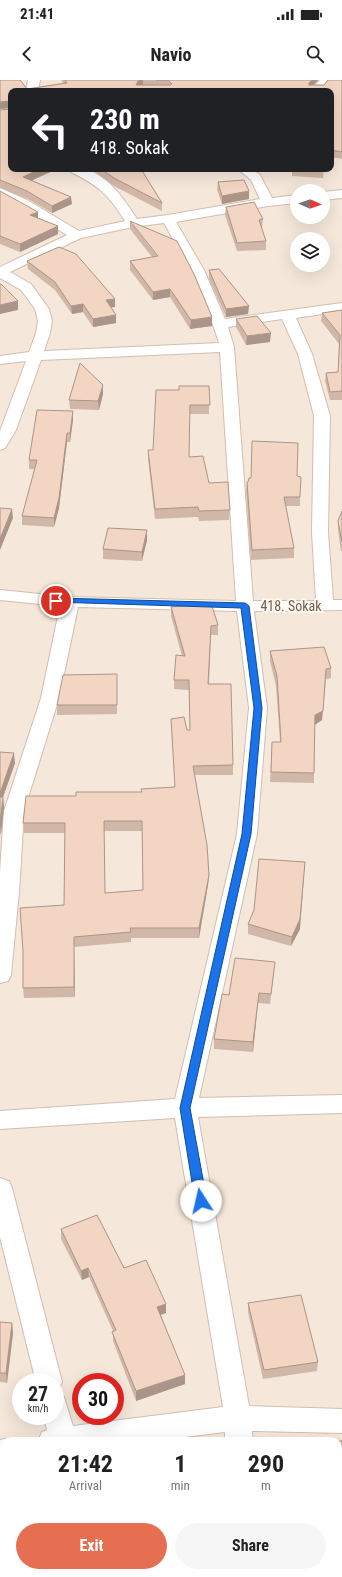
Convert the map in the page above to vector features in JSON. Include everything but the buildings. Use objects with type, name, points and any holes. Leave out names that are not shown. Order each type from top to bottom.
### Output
[{"type":"street","points":[[319,88],[326,80]]},
{"type":"street","points":[[81,172],[98,181],[117,198],[133,223]]},
{"type":"street","points":[[250,172],[256,178],[268,202]]},
{"type":"street","points":[[0,192],[23,203],[77,235]]},
{"type":"street","points":[[330,195],[342,194]]},
{"type":"street","points":[[0,272],[77,235],[133,223],[290,200]]},
{"type":"street","points":[[168,219],[197,270],[220,324],[227,347],[245,606],[258,708],[247,834],[185,1108],[239,1430]]},
{"type":"street","points":[[0,272],[26,287],[42,309],[46,321],[8,430],[0,445]]},
{"type":"street","points":[[220,324],[342,307]]},
{"type":"street","points":[[287,314],[305,354],[322,416],[320,532],[325,606]]},
{"type":"street","points":[[0,360],[35,356],[227,347]]},
{"type":"street","name":"418. Sokak","points":[[0,595],[70,602],[245,606],[342,605]]},
{"type":"street","points":[[0,975],[10,892],[14,811],[50,698],[70,602]]},
{"type":"street","points":[[0,1120],[185,1108],[342,1104]]},
{"type":"street","points":[[0,1188],[47,1373]]},
{"type":"street","points":[[112,1437],[239,1430],[342,1421]]},
{"type":"street","points":[[57,1425],[58,1437]]},
{"type":"shaded area","points":[[0,80],[342,80],[342,1437],[0,1437]]},
{"type":"route","points":[[56,601],[245,606],[258,708],[247,834],[185,1108],[201,1201]]}]
